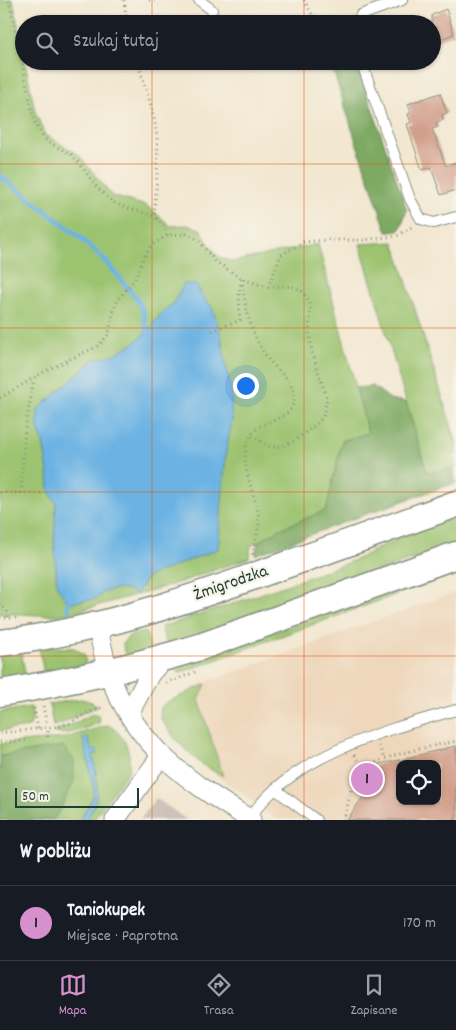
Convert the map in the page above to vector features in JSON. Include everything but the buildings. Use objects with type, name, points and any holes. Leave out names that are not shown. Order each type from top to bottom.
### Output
[{"type":"main road","name":"Żmigrodzka","points":[[0,643],[66,632],[151,611],[222,588],[456,504]]},
{"type":"main road","points":[[0,693],[109,672],[165,658],[456,555]]},
{"type":"street","points":[[97,625],[115,688],[148,741],[161,756],[197,786],[250,820]]},
{"type":"street","points":[[129,713],[150,674],[165,658]]},
{"type":"street","points":[[115,820],[161,756]]},
{"type":"lane","points":[[200,0],[212,10]]},
{"type":"lane","points":[[371,15],[402,0]]},
{"type":"lane","points":[[364,70],[410,199],[421,219],[434,223],[456,217]]},
{"type":"lane","points":[[250,820],[255,811],[275,789],[299,770],[366,738],[456,710]]},
{"type":"lane","points":[[275,789],[316,820]]},
{"type":"path","points":[[9,0],[15,29]]},
{"type":"path","points":[[124,0],[126,15]]},
{"type":"path","points":[[149,0],[158,0]]},
{"type":"path","points":[[304,0],[312,15]]},
{"type":"path","points":[[24,70],[34,120],[40,132],[50,144],[70,153],[101,193],[115,203],[138,212],[154,215],[166,229],[168,235]]},
{"type":"path","points":[[140,70],[156,135],[157,178],[154,215]]},
{"type":"path","points":[[268,287],[281,255],[304,242],[363,240],[397,236],[410,229],[421,219]]},
{"type":"path","points":[[0,398],[62,362],[88,352],[105,340],[112,328],[116,304],[123,292],[139,273],[146,253],[153,244],[168,235],[192,236],[198,240],[215,261],[242,279],[268,287],[291,286],[301,290],[308,298],[311,306],[310,331],[312,352],[327,399],[326,407],[318,423],[286,445],[268,446],[251,435]]},
{"type":"path","points":[[242,279],[248,316],[254,336],[270,361],[289,382],[294,397],[291,409],[283,417],[262,424],[251,435],[245,451],[245,462],[259,518],[252,558]]},
{"type":"path","points":[[212,331],[240,320],[239,291],[242,279]]},
{"type":"path","points":[[21,493],[25,429],[34,378]]},
{"type":"path","points":[[0,492],[42,493]]},
{"type":"path","points":[[0,604],[7,611],[8,618]]},
{"type":"path","points":[[43,704],[47,725]]},
{"type":"path","points":[[34,706],[38,729]]},
{"type":"path","points":[[0,733],[53,728],[71,723],[87,713],[104,707]]},
{"type":"path","points":[[48,731],[48,738]]},
{"type":"path","points":[[0,742],[30,740]]},
{"type":"path","points":[[342,820],[355,778],[371,763],[384,758],[456,742]]},
{"type":"path","points":[[379,746],[384,758]]},
{"type":"path","points":[[354,755],[363,770]]},
{"type":"path","points":[[371,763],[374,767]]},
{"type":"shaded area","points":[[456,592],[456,820],[277,820],[201,764],[176,740],[160,716],[160,711],[165,704],[203,683]]},
{"type":"shaded area","points":[[156,798],[187,820],[140,820]]},
{"type":"green space","points":[[0,0],[13,0],[16,15],[15,70],[27,70],[35,111],[45,135],[78,154],[112,196],[147,206],[171,226],[187,225],[200,229],[216,255],[231,262],[318,244],[368,433],[342,441],[326,511],[287,527],[251,546],[249,558],[175,584],[67,614],[0,614]]},
{"type":"green space","points":[[333,70],[359,70],[407,210],[400,229],[387,232]]},
{"type":"green space","points":[[394,242],[456,441],[456,455],[453,456],[456,468],[453,469],[427,473],[360,244]]},
{"type":"green space","points":[[373,386],[390,399],[406,402],[427,473],[453,469],[456,483],[255,555],[258,542],[280,529],[326,510],[342,441],[368,433],[356,388]]},
{"type":"green space","points":[[456,515],[456,544],[167,646],[161,627],[229,605],[357,559],[405,535]]},
{"type":"green space","points":[[456,566],[456,573],[179,673],[175,671],[175,668]]},
{"type":"green space","points":[[146,632],[151,650],[129,655],[124,652],[123,643],[129,636]]},
{"type":"green space","points":[[39,647],[74,648],[84,654],[86,663],[83,666],[44,675]]},
{"type":"green space","points":[[21,651],[26,678],[0,682],[0,654]]},
{"type":"green space","points":[[206,684],[199,700],[223,776],[201,764],[176,740],[160,716],[161,707],[165,703]]},
{"type":"green space","points":[[81,699],[92,702],[98,707],[53,726],[49,704]]},
{"type":"green space","points":[[31,707],[33,718],[29,727],[0,731],[0,712]]},
{"type":"green space","points":[[92,714],[98,715],[99,723],[70,733],[58,734],[54,732],[73,724]]},
{"type":"green space","points":[[108,725],[119,734],[126,745],[129,758],[128,772],[93,820],[86,820],[90,814],[98,785],[93,755],[97,754],[92,751],[88,737],[90,771],[94,790],[93,797],[80,820],[0,820],[0,744],[65,738]]},
{"type":"green space","points":[[63,746],[74,760],[74,781],[53,820],[0,820],[0,756]]},
{"type":"water","points":[[184,284],[196,285],[212,307],[220,331],[231,392],[232,421],[226,452],[218,549],[149,576],[136,594],[128,590],[114,589],[103,593],[95,599],[68,603],[57,586],[54,541],[56,503],[49,491],[43,441],[38,430],[38,409],[95,359],[113,355],[134,343],[147,332],[163,311],[173,304]]},
{"type":"water","points":[[88,737],[92,751],[96,749],[98,754],[93,755],[97,789],[91,812],[86,820],[80,820],[93,797],[94,790],[83,738]]},
{"type":"waterway","points":[[0,176],[81,238],[106,262],[137,299],[143,311],[147,332]]},
{"type":"waterway","points":[[68,603],[68,610]]},
{"type":"place","name":"Taniokupek","points":[[367,779]]}]
